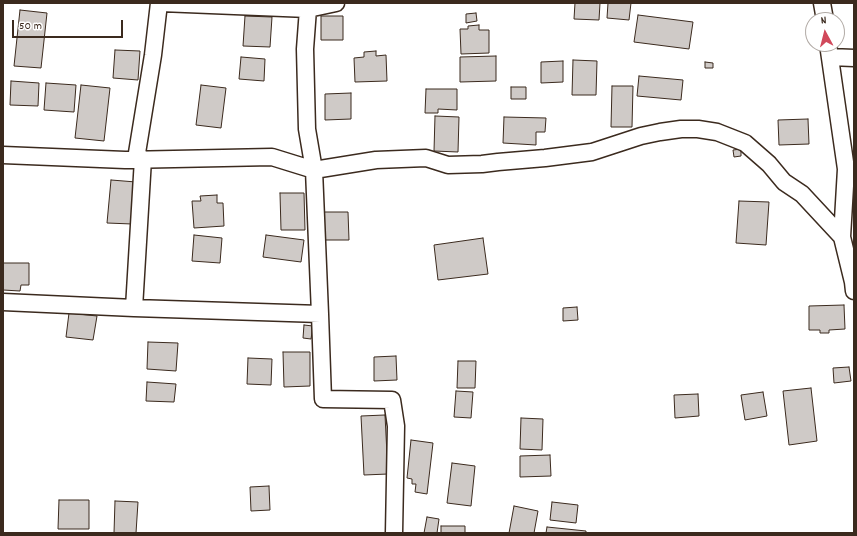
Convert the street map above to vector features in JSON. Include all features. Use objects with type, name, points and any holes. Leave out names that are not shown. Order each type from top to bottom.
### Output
[{"type":"street","points":[[134,308],[140,159],[160,3],[310,6],[336,3]]},
{"type":"street","points":[[310,6],[305,48],[307,129],[314,170],[323,399],[392,400],[396,426],[394,533]]},
{"type":"street","points":[[829,52],[846,169],[842,237],[854,285]]},
{"type":"street","points":[[835,52],[854,58]]},
{"type":"street","points":[[3,155],[140,159],[272,157],[314,170],[376,160],[426,158],[448,165],[482,164],[592,152],[641,136],[681,129],[698,129],[717,132],[745,143],[769,164],[784,182],[802,194],[842,237]]},
{"type":"street","points":[[3,302],[320,314]]},
{"type":"building","points":[[575,3],[600,3],[599,20],[574,19]]},
{"type":"building","points":[[608,3],[631,3],[629,20],[607,18]]},
{"type":"building","points":[[20,10],[47,13],[41,68],[14,66]]},
{"type":"building","points":[[476,13],[477,21],[466,23],[466,14]]},
{"type":"building","points":[[638,15],[693,22],[689,49],[634,42]]},
{"type":"building","points":[[245,16],[272,17],[270,47],[243,46]]},
{"type":"building","points":[[321,16],[343,16],[343,40],[321,40]]},
{"type":"building","points":[[479,25],[479,30],[489,30],[489,53],[461,54],[460,29],[468,29],[468,26]]},
{"type":"building","points":[[115,50],[140,51],[138,80],[113,78]]},
{"type":"building","points":[[376,51],[376,56],[386,55],[387,81],[355,82],[354,58],[364,57],[364,52]]},
{"type":"building","points":[[496,56],[496,81],[460,82],[460,57]]},
{"type":"building","points":[[241,57],[265,59],[264,81],[239,79]]},
{"type":"building","points":[[573,60],[597,61],[596,95],[572,95]]},
{"type":"building","points":[[563,61],[563,82],[541,83],[541,62]]},
{"type":"building","points":[[705,62],[713,63],[713,68],[705,68]]},
{"type":"building","points":[[639,76],[683,80],[681,100],[637,96]]},
{"type":"building","points":[[11,81],[39,83],[38,106],[10,105]]},
{"type":"building","points":[[46,83],[76,85],[74,112],[44,110]]},
{"type":"building","points":[[81,85],[110,88],[104,141],[75,138]]},
{"type":"building","points":[[201,85],[226,88],[221,128],[196,125]]},
{"type":"building","points":[[612,86],[633,86],[632,127],[611,127]]},
{"type":"building","points":[[511,87],[526,87],[526,99],[511,99]]},
{"type":"building","points":[[426,89],[457,89],[457,110],[438,109],[438,113],[425,113]]},
{"type":"building","points":[[351,93],[351,119],[325,120],[325,94]]},
{"type":"building","points":[[435,116],[459,117],[458,152],[434,151]]},
{"type":"building","points":[[504,117],[546,118],[545,132],[536,132],[536,145],[503,143]]},
{"type":"building","points":[[808,119],[809,144],[779,145],[778,120]]},
{"type":"building","points":[[741,149],[741,156],[734,157],[733,150]]},
{"type":"building","points":[[111,180],[136,182],[132,224],[107,223]]},
{"type":"building","points":[[280,193],[304,193],[305,230],[281,230]]},
{"type":"building","points":[[217,195],[217,203],[223,203],[224,226],[194,228],[192,201],[201,201],[200,196]]},
{"type":"building","points":[[739,201],[769,202],[766,245],[736,243]]},
{"type":"building","points":[[324,212],[348,212],[349,240],[325,240]]},
{"type":"building","points":[[194,235],[222,238],[220,263],[192,261]]},
{"type":"building","points":[[266,235],[304,240],[301,262],[263,257]]},
{"type":"building","points":[[483,238],[488,274],[438,280],[434,245]]},
{"type":"building","points":[[3,263],[29,263],[29,285],[21,285],[20,291],[3,290]]},
{"type":"building","points":[[844,305],[845,329],[829,330],[829,333],[820,333],[820,330],[809,330],[809,306]]},
{"type":"building","points":[[577,307],[578,320],[563,321],[563,308]]},
{"type":"building","points":[[69,313],[97,316],[93,340],[66,337]]},
{"type":"building","points":[[304,325],[313,326],[311,339],[303,338]]},
{"type":"building","points":[[148,342],[178,343],[176,371],[147,369]]},
{"type":"building","points":[[283,352],[310,352],[310,386],[284,387]]},
{"type":"building","points":[[396,356],[397,380],[374,381],[374,357]]},
{"type":"building","points":[[248,358],[272,359],[271,385],[247,384]]},
{"type":"building","points":[[458,361],[476,361],[475,388],[457,388]]},
{"type":"building","points":[[849,367],[851,381],[834,383],[833,368]]},
{"type":"building","points":[[147,382],[176,384],[174,402],[146,401]]},
{"type":"building","points":[[811,388],[817,441],[789,445],[783,391]]},
{"type":"building","points":[[456,391],[473,392],[471,418],[454,417]]},
{"type":"building","points":[[763,392],[767,416],[745,420],[741,395]]},
{"type":"building","points":[[698,394],[699,416],[675,418],[674,395]]},
{"type":"building","points":[[385,415],[388,474],[364,475],[361,416]]},
{"type":"building","points":[[521,418],[543,419],[542,450],[520,449]]},
{"type":"building","points":[[411,440],[433,443],[427,494],[415,492],[416,484],[412,484],[412,479],[407,478]]},
{"type":"building","points":[[550,455],[551,476],[520,477],[520,456]]},
{"type":"building","points":[[452,463],[475,466],[471,506],[447,503]]},
{"type":"building","points":[[269,486],[270,510],[251,511],[250,487]]},
{"type":"building","points":[[59,500],[89,500],[89,529],[58,529]]},
{"type":"building","points":[[115,501],[138,502],[136,533],[114,533]]},
{"type":"building","points":[[552,502],[578,505],[576,523],[550,520]]},
{"type":"building","points":[[514,506],[538,511],[534,533],[509,533]]},
{"type":"building","points":[[427,517],[439,519],[437,533],[424,533]]},
{"type":"building","points":[[441,526],[465,526],[465,533],[441,533]]},
{"type":"building","points":[[547,527],[586,531],[586,533],[546,533]]}]
